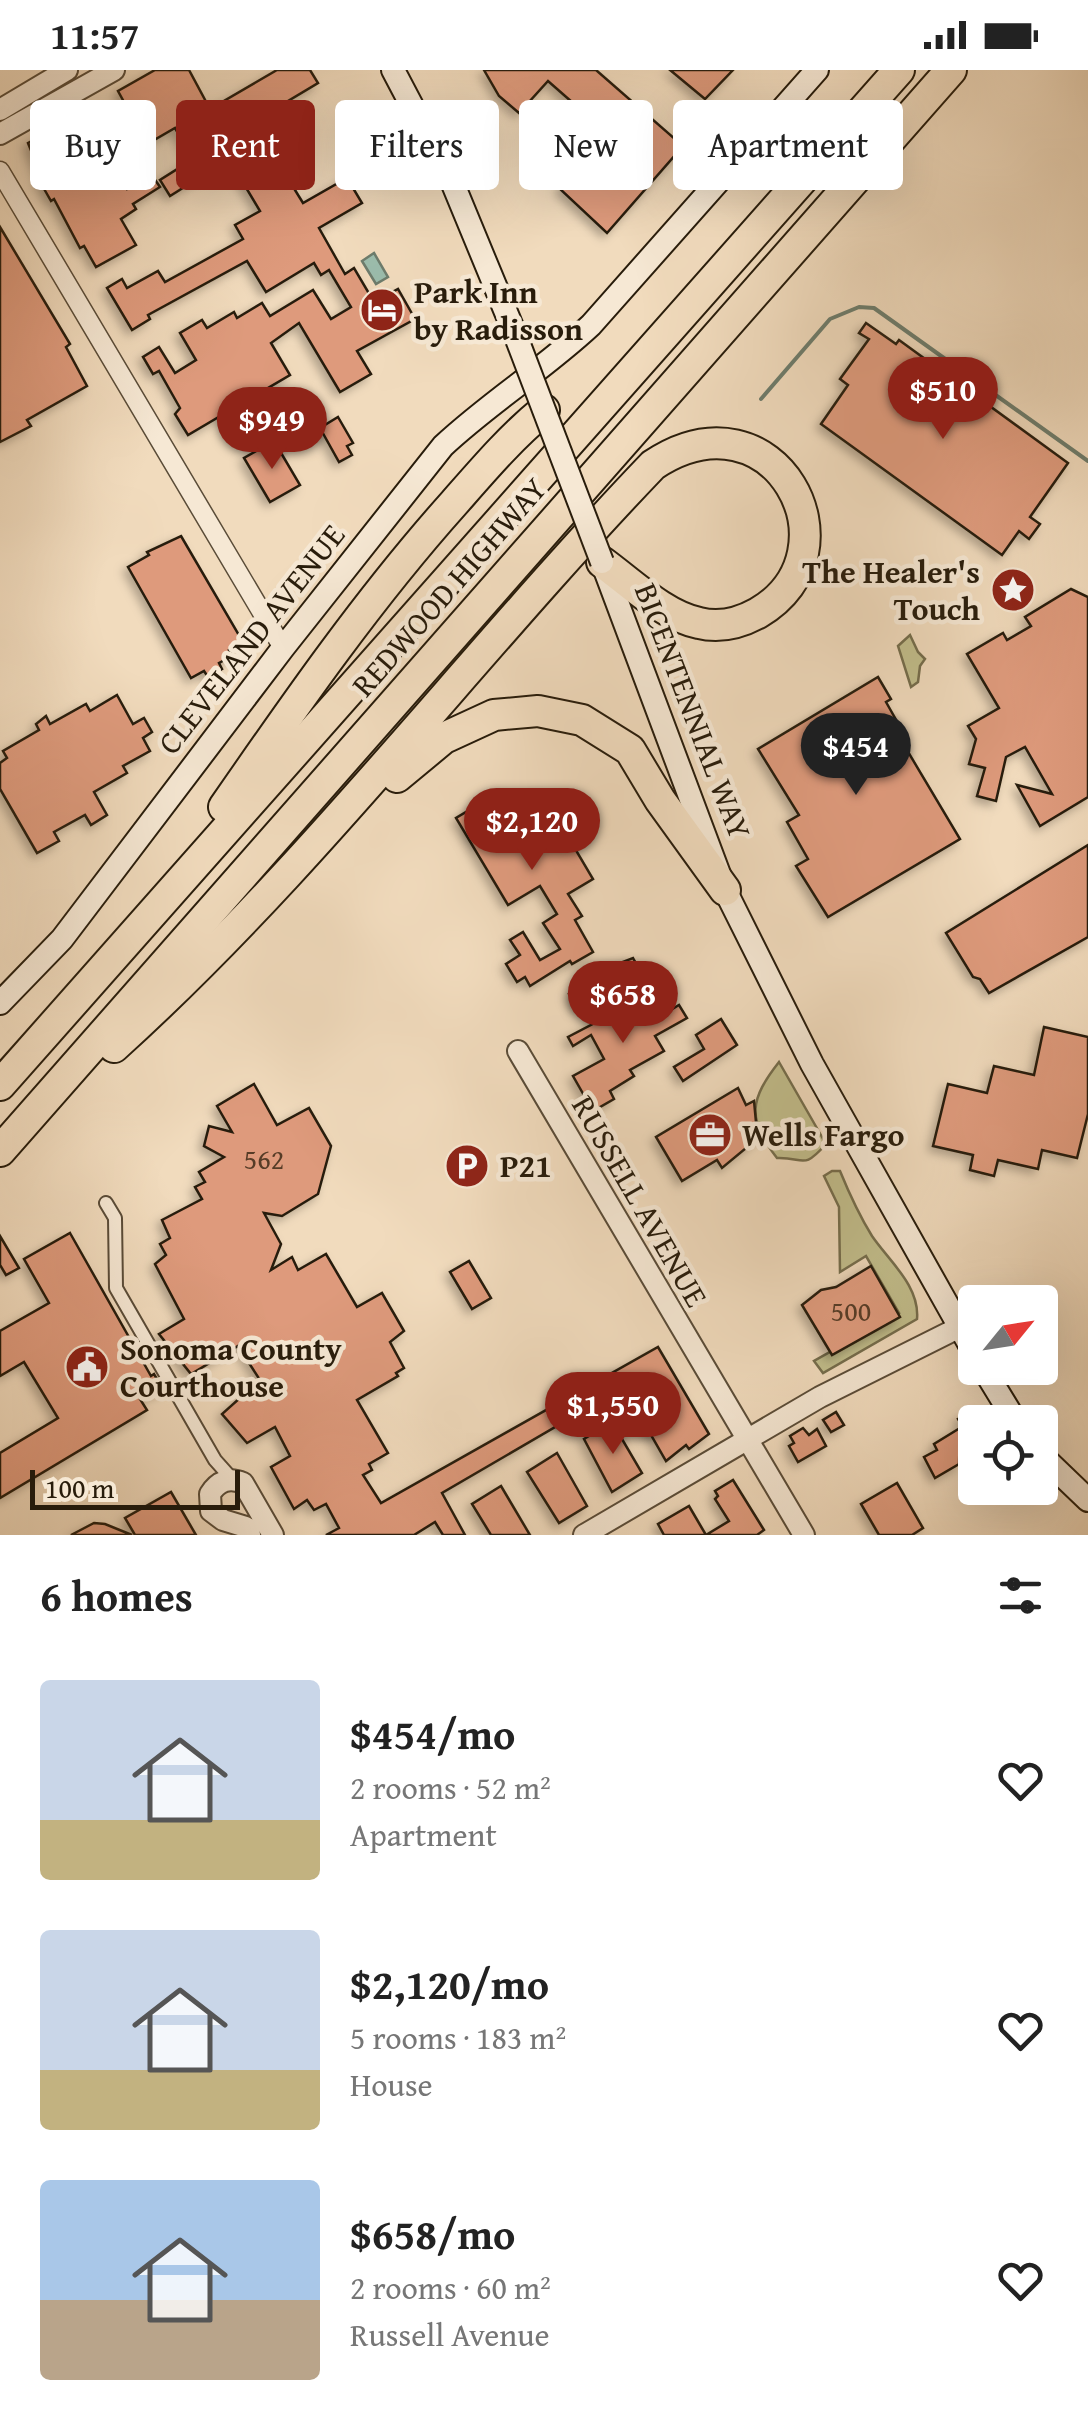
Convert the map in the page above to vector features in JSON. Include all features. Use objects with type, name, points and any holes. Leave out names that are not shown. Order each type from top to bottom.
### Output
[{"type":"highway","name":"REDWOOD HIGHWAY","points":[[0,1085],[899,70]]},
{"type":"highway","name":"REDWOOD HIGHWAY","points":[[4,1146],[951,70]]},
{"type":"highway","points":[[48,1030],[224,808],[328,656],[422,539],[502,448],[544,410]]},
{"type":"highway","points":[[4,1146],[168,998],[311,850],[653,465],[673,452],[697,444],[746,448],[784,473],[804,516],[800,560],[791,582],[779,599],[745,621],[700,624],[676,615],[602,562]]},
{"type":"highway","points":[[311,850],[444,738],[494,715],[538,711],[582,720],[630,750],[660,800],[725,890]]},
{"type":"main road","name":"BICENTENNIAL WAY","points":[[392,70],[452,184],[515,334],[725,890],[812,1064],[958,1323]]},
{"type":"main road","name":"CLEVELAND AVENUE","points":[[0,1003],[62,939],[283,648],[443,446],[470,420],[560,354],[591,326],[817,70]]},
{"type":"main road","points":[[1058,1471],[1088,1500]]},
{"type":"street","points":[[0,110],[66,70]]},
{"type":"street","points":[[0,134],[114,70]]},
{"type":"street","points":[[0,171],[283,648]]},
{"type":"street","name":"RUSSELL AVENUE","points":[[518,1051],[804,1535]]},
{"type":"street","points":[[106,1204],[115,1218],[116,1288],[215,1460],[232,1479],[246,1486],[273,1535]]},
{"type":"street","points":[[584,1535],[820,1397],[958,1328]]},
{"type":"street","points":[[232,1479],[213,1488],[209,1503],[212,1512],[246,1527],[250,1535]]},
{"type":"shaded area","points":[[374,253],[388,277],[376,284],[362,261]]},
{"type":"shaded area","points":[[910,635],[925,659],[918,682],[911,687],[898,646]]},
{"type":"shaded area","points":[[779,1062],[826,1144],[807,1160],[777,1158],[756,1120],[757,1098]]},
{"type":"shaded area","points":[[840,1171],[872,1236],[909,1285],[917,1319],[823,1373],[814,1361],[899,1313],[866,1256],[840,1272],[839,1207],[824,1176]]},
{"type":"building","points":[[155,70],[189,70],[205,100],[176,100],[176,130],[156,139],[156,100],[123,100],[118,91]]},
{"type":"building","points":[[277,70],[310,70],[318,83],[290,100],[225,100]]},
{"type":"building","points":[[484,70],[596,70],[630,100],[570,100],[548,81],[531,100],[519,100],[519,113],[499,96]]},
{"type":"building","points":[[670,70],[733,70],[705,99]]},
{"type":"building","points":[[653,120],[673,137],[673,157],[653,180]]},
{"type":"building","points":[[176,170],[176,190],[180,190],[170,196],[160,180]]},
{"type":"building","points":[[335,185],[335,190],[354,190],[362,203],[319,228],[345,274],[354,268],[374,302],[398,289],[415,319],[357,351],[371,374],[340,392],[299,323],[271,343],[290,375],[188,435],[175,414],[180,408],[159,371],[153,374],[143,357],[159,347],[175,373],[196,360],[180,333],[202,320],[207,328],[234,312],[237,318],[262,303],[270,316],[313,290],[331,319],[351,307],[329,270],[321,275],[314,263],[266,292],[247,261],[148,315],[150,319],[132,330],[107,288],[122,279],[127,288],[158,271],[165,282],[243,239],[235,225],[260,211],[247,190],[295,190],[303,203]]},
{"type":"building","points":[[45,190],[155,190],[133,204],[136,209],[121,219],[136,245],[96,267],[84,246],[80,248],[54,199],[51,201]]},
{"type":"building","points":[[561,190],[645,190],[607,233]]},
{"type":"building","points":[[0,227],[70,344],[66,347],[87,386],[27,420],[31,426],[0,442]]},
{"type":"building","points":[[866,323],[896,344],[899,340],[1068,463],[1030,517],[1040,524],[1029,539],[1019,531],[1002,555],[821,424],[848,385],[840,379],[869,339],[859,333]]},
{"type":"building","points":[[338,417],[353,443],[347,446],[352,455],[339,462],[320,428]]},
{"type":"building","points":[[274,441],[300,485],[270,502],[244,458]]},
{"type":"building","points":[[181,536],[243,642],[229,650],[232,656],[219,663],[222,669],[208,677],[204,671],[191,678],[128,567],[149,555],[147,552]]},
{"type":"building","points":[[1071,589],[1088,597],[1088,797],[1040,826],[1017,785],[1052,794],[1025,747],[1006,757],[996,801],[977,796],[985,768],[969,764],[976,739],[968,726],[999,708],[967,654],[1003,633],[1007,640],[1031,626],[1025,617]]},
{"type":"building","points":[[878,677],[891,699],[886,702],[903,732],[898,735],[960,839],[828,917],[796,866],[808,859],[787,822],[799,815],[758,749]]},
{"type":"building","points":[[117,695],[133,724],[144,718],[152,732],[143,738],[150,751],[123,766],[127,773],[94,792],[107,815],[91,825],[85,815],[54,832],[59,841],[37,853],[0,789],[0,763],[7,758],[3,751],[39,730],[36,724],[46,716],[50,724],[86,704],[90,711]]},
{"type":"building","points":[[503,790],[514,807],[541,791],[593,879],[568,894],[582,916],[575,920],[593,952],[572,964],[570,961],[530,986],[525,977],[517,982],[506,964],[520,955],[510,940],[523,932],[540,960],[560,949],[543,923],[557,914],[540,886],[508,905],[456,818]]},
{"type":"building","points":[[1088,845],[1088,937],[989,993],[980,979],[973,977],[946,933]]},
{"type":"building","points":[[633,958],[641,972],[577,1008],[569,994],[612,966]]},
{"type":"building","points":[[652,993],[664,1014],[679,1005],[687,1018],[655,1036],[664,1051],[630,1070],[634,1076],[610,1091],[614,1099],[593,1111],[573,1076],[604,1059],[591,1035],[573,1046],[568,1037]]},
{"type":"building","points":[[721,1019],[737,1045],[683,1081],[674,1067],[704,1049],[696,1035]]},
{"type":"building","points":[[1044,1027],[1088,1037],[1088,1114],[1077,1158],[1042,1150],[1038,1169],[998,1160],[994,1176],[970,1170],[973,1155],[933,1146],[948,1084],[987,1093],[994,1066],[1034,1075]]},
{"type":"building","points":[[254,1084],[277,1125],[309,1108],[331,1146],[318,1194],[282,1216],[264,1213],[281,1244],[271,1270],[292,1257],[298,1270],[326,1254],[357,1307],[382,1293],[404,1331],[390,1342],[404,1368],[396,1373],[398,1376],[357,1400],[388,1453],[369,1464],[372,1470],[363,1475],[381,1503],[658,1347],[709,1434],[666,1461],[628,1395],[621,1399],[617,1391],[442,1493],[465,1535],[443,1535],[435,1522],[414,1535],[326,1535],[339,1528],[326,1504],[314,1510],[307,1500],[294,1509],[271,1467],[290,1456],[275,1427],[247,1443],[222,1414],[260,1380],[238,1346],[191,1374],[159,1334],[184,1319],[155,1264],[166,1255],[160,1244],[170,1238],[162,1220],[202,1199],[195,1187],[205,1182],[199,1172],[224,1157],[204,1146],[209,1126],[232,1132],[217,1106]]},
{"type":"building","name":"Wells Fargo","points":[[738,1088],[746,1105],[754,1101],[756,1122],[763,1134],[722,1168],[717,1160],[682,1181],[656,1137]]},
{"type":"building","name":"Sonoma County Courthouse","points":[[70,1233],[151,1376],[154,1374],[163,1389],[140,1399],[147,1410],[0,1498],[0,1453],[58,1418],[24,1362],[0,1376],[0,1331],[49,1303],[24,1259]]},
{"type":"building","points":[[0,1236],[19,1268],[6,1275],[0,1265]]},
{"type":"building","points":[[469,1261],[491,1298],[472,1309],[450,1272]]},
{"type":"building","points":[[871,1266],[900,1317],[832,1355],[802,1305],[821,1290],[836,1287]]},
{"type":"building","points":[[836,1412],[844,1425],[831,1432],[823,1420]]},
{"type":"building","points":[[612,1422],[642,1473],[612,1492],[584,1439]]},
{"type":"building","points":[[803,1428],[809,1435],[817,1429],[826,1446],[798,1462],[789,1446],[794,1443],[790,1436]]},
{"type":"building","points":[[958,1429],[958,1465],[935,1478],[924,1457],[937,1450],[934,1444]]},
{"type":"building","points":[[557,1453],[587,1506],[559,1523],[527,1472]]},
{"type":"building","points":[[733,1480],[764,1530],[757,1535],[706,1535],[729,1521],[715,1499],[715,1491]]},
{"type":"building","points":[[897,1483],[923,1528],[912,1535],[879,1535],[861,1504]]},
{"type":"building","points":[[501,1486],[530,1535],[491,1535],[472,1504]]},
{"type":"building","points":[[171,1492],[196,1535],[135,1535],[125,1518]]},
{"type":"building","points":[[689,1506],[706,1535],[664,1535],[658,1524]]},
{"type":"building","points":[[94,1523],[105,1524],[132,1535],[71,1535]]},
{"type":"waterway","points":[[761,399],[830,319],[859,307],[874,308],[1088,461]]},
{"type":"place","name":"Park Inn by Radisson","points":[[382,310]]},
{"type":"place","name":"The Healer's Touch","points":[[1013,590]]},
{"type":"place","name":"Wells Fargo","points":[[710,1135]]},
{"type":"place","name":"P21","points":[[467,1166]]},
{"type":"place","name":"Sonoma County Courthouse","points":[[87,1367]]}]
